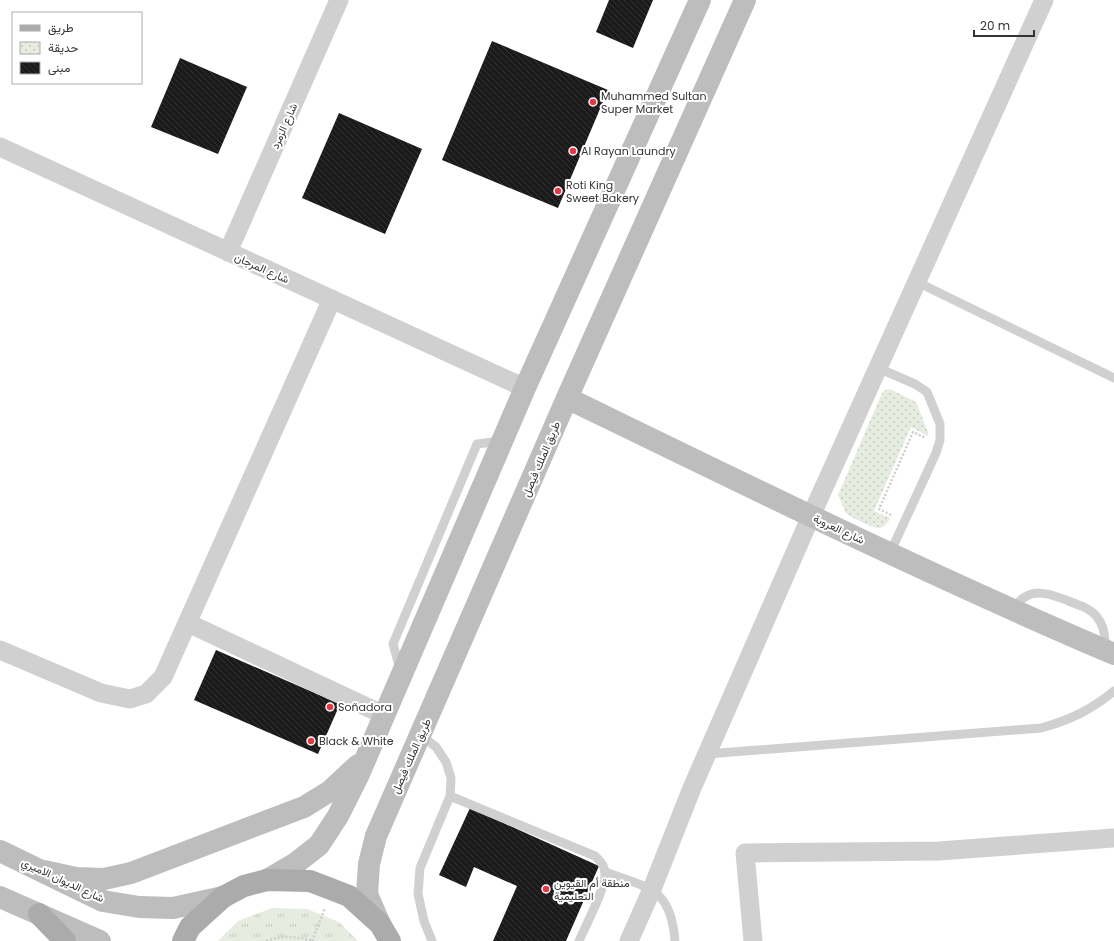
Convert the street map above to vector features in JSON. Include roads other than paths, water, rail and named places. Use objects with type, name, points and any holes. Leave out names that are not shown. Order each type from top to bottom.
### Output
[{"type":"main road","points":[[183,941],[190,927],[223,896],[244,886],[267,880],[296,863],[319,845],[338,816],[366,758],[525,388],[700,0]]},
{"type":"main road","name":"طريق الملك فيصل","points":[[385,932],[367,894],[369,864],[376,836],[421,736],[567,398],[745,0]]},
{"type":"main road","name":"شارع العروبة","points":[[567,398],[811,516],[1012,610],[1109,652]]},
{"type":"main road","points":[[44,871],[76,878],[104,879],[131,872],[304,807],[330,791],[366,758]]},
{"type":"main road","name":"شارع الديوان الاميري","points":[[0,851],[44,871],[103,901],[139,907],[173,908],[223,896]]},
{"type":"main road","points":[[267,880],[310,881],[349,896],[385,932]]},
{"type":"main road","points":[[0,897],[100,941]]},
{"type":"main road","points":[[39,914],[65,941]]},
{"type":"street","name":"شارع الزمرد","points":[[228,252],[340,0]]},
{"type":"street","points":[[629,941],[652,889],[707,754],[811,516],[1044,0]]},
{"type":"street","name":"شارع المرجان","points":[[0,147],[525,388]]},
{"type":"street","points":[[0,650],[101,694],[130,700],[146,694],[163,677],[332,299]]},
{"type":"street","points":[[188,623],[384,715]]},
{"type":"street","points":[[753,941],[745,854],[939,851],[1114,838]]},
{"type":"lane","points":[[917,282],[1114,378]]},
{"type":"lane","points":[[878,368],[915,384],[927,392],[940,424],[940,440],[936,453],[890,553]]},
{"type":"lane","points":[[1012,610],[1022,598],[1037,593],[1052,594],[1084,607],[1095,614],[1102,624],[1109,652]]},
{"type":"lane","points":[[707,754],[1041,728],[1061,723],[1079,715],[1097,705],[1114,691]]},
{"type":"lane","points":[[421,736],[436,747],[446,762],[451,778],[450,796],[420,868],[418,894],[424,921],[432,941]]},
{"type":"lane","points":[[450,796],[595,856],[600,860],[605,872],[604,885],[579,941]]},
{"type":"lane","points":[[605,872],[652,889],[670,910],[673,919],[676,941]]},
{"type":"place","name":"Muhammed Sultan Super Market","points":[[593,102]]},
{"type":"place","name":"Al Rayan Laundry","points":[[573,151]]},
{"type":"place","name":"Roti King Sweet Bakery","points":[[558,191]]},
{"type":"place","name":"Soñadora","points":[[330,707]]},
{"type":"place","name":"Black & White","points":[[311,741]]},
{"type":"place","name":"منطقة أم القيوين التعليمية","points":[[546,889]]}]
